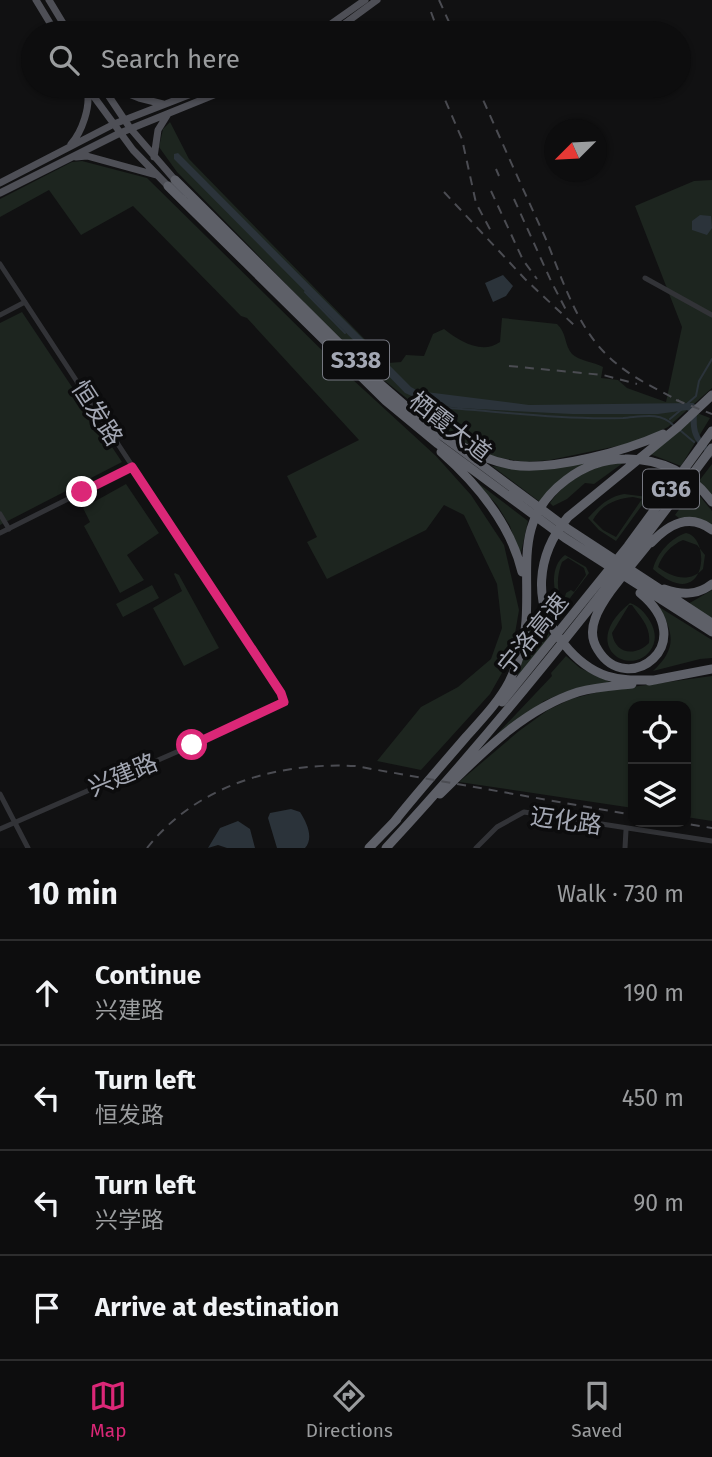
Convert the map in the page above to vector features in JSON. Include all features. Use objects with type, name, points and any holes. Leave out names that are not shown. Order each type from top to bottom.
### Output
[{"type":"highway","name":"栖霞大道","points":[[172,183],[425,424],[551,522],[565,538],[712,632]]},
{"type":"highway","name":"栖霞大道","points":[[172,183],[386,401],[438,444],[551,522],[712,623]]},
{"type":"highway","points":[[371,374],[460,446],[483,457],[513,465],[548,465],[604,454],[631,447],[678,427]]},
{"type":"highway","points":[[655,680],[614,678],[598,672],[574,657],[556,635],[546,616],[541,589],[543,560],[560,526],[583,503],[678,427],[712,395]]},
{"type":"highway","points":[[386,401],[445,456],[494,512],[512,542],[520,564],[526,595]]},
{"type":"highway","name":"宁洛高速","points":[[634,551],[712,431]]},
{"type":"highway","name":"宁洛高速","points":[[386,848],[461,769],[572,628],[605,592],[712,448]]},
{"type":"highway","points":[[369,848],[443,766],[509,682],[520,657],[526,623],[528,537],[537,513],[551,492],[582,469],[609,460],[639,459],[675,470],[693,481],[712,502]]},
{"type":"highway","points":[[572,628],[605,592],[634,551],[674,524],[694,521],[712,530]]},
{"type":"highway","points":[[551,522],[602,548],[658,586],[689,593],[700,591],[712,584]]},
{"type":"highway","points":[[565,538],[594,563],[630,585],[657,611],[664,627],[662,646],[656,656],[643,666],[627,669],[614,665],[603,657],[596,647],[594,621],[605,592]]},
{"type":"highway","name":"宁洛高速","points":[[443,766],[542,665]]},
{"type":"highway","points":[[461,769],[513,727],[560,699],[590,689],[712,669]]},
{"type":"main road","points":[[36,0],[49,21]]},
{"type":"main road","points":[[49,0],[62,21]]},
{"type":"main road","points":[[335,21],[365,0]]},
{"type":"main road","points":[[348,21],[376,0]]},
{"type":"main road","points":[[67,147],[78,134],[88,98]]},
{"type":"main road","name":"栖霞大道","points":[[95,98],[156,175],[172,183]]},
{"type":"main road","name":"栖霞大道","points":[[110,98],[172,183]]},
{"type":"main road","points":[[139,98],[164,104]]},
{"type":"main road","points":[[0,183],[114,124],[180,98]]},
{"type":"main road","points":[[0,193],[130,128],[207,98]]},
{"type":"main road","points":[[154,157],[158,130],[168,114]]},
{"type":"main road","points":[[72,157],[87,156],[156,175]]},
{"type":"street","name":"恒发路","points":[[0,264],[240,628],[284,702]]},
{"type":"street","points":[[645,278],[712,315]]},
{"type":"street","points":[[0,315],[25,302]]},
{"type":"street","points":[[0,533],[132,467]]},
{"type":"street","points":[[0,514],[9,529]]},
{"type":"street","name":"兴建路","points":[[0,829],[211,737],[284,702]]},
{"type":"street","points":[[0,794],[28,848]]},
{"type":"street","name":"迈化路","points":[[476,848],[497,827],[524,812],[626,830],[712,841]]},
{"type":"street","points":[[625,848],[626,830]]},
{"type":"shaded area","points":[[170,122],[189,159],[388,363],[401,362],[406,355],[424,356],[433,334],[444,329],[471,345],[486,347],[500,342],[502,318],[557,324],[572,354],[603,367],[601,378],[618,380],[627,388],[666,402],[682,327],[635,206],[694,181],[712,180],[712,388],[668,427],[627,444],[550,460],[526,462],[494,457],[458,439],[366,366],[177,172],[159,147],[163,129]]},
{"type":"shaded area","points":[[178,153],[418,391],[529,405],[693,403],[696,405],[698,431],[711,451],[712,458],[695,439],[691,428],[691,413],[687,410],[658,414],[572,414],[458,408],[430,404],[405,393],[174,159],[174,154]]},
{"type":"shaded area","points":[[82,161],[147,178],[340,368],[436,456],[471,495],[504,545],[519,610],[511,657],[490,694],[421,770],[377,761],[421,707],[458,687],[491,659],[502,628],[497,584],[464,515],[444,505],[426,530],[327,579],[307,542],[317,537],[287,476],[359,440],[247,318],[241,316],[133,206],[81,235],[49,190],[0,217],[0,199],[72,162]]},
{"type":"shaded area","points":[[700,215],[711,216],[712,228],[707,235],[692,230],[692,221]]},
{"type":"shaded area","points":[[503,275],[513,286],[506,296],[493,302],[485,283]]},
{"type":"shaded area","points":[[22,312],[122,462],[0,525],[0,323]]},
{"type":"shaded area","points":[[697,413],[710,418],[681,466],[650,454]]},
{"type":"shaded area","points":[[591,460],[568,474],[540,502],[492,466],[541,470]]},
{"type":"shaded area","points":[[623,463],[594,484],[585,483],[567,499],[553,506],[550,503],[578,477],[595,468]]},
{"type":"shaded area","points":[[712,464],[712,495],[699,481]]},
{"type":"shaded area","points":[[474,480],[528,521],[520,557],[510,526],[497,505]]},
{"type":"shaded area","points":[[126,484],[159,533],[127,555],[144,580],[120,593],[84,526],[90,522],[83,508]]},
{"type":"shaded area","points":[[694,489],[712,511],[712,526],[675,515]]},
{"type":"shaded area","points":[[624,494],[648,497],[616,541],[599,530],[588,518],[613,497]],"holes":[[[633,497],[642,499],[616,537],[593,520],[600,510],[615,501]]]},
{"type":"shaded area","points":[[686,533],[694,538],[700,548],[683,540],[667,551],[658,567],[681,577],[697,574],[685,584],[671,581],[653,569],[661,552]]},
{"type":"shaded area","points":[[565,555],[586,567],[589,573],[564,606],[561,606],[558,600],[554,586],[555,572]],"holes":[[[568,558],[584,568],[586,575],[574,592],[571,590],[566,593],[565,597],[570,598],[565,602],[558,583],[562,562]]]},
{"type":"shaded area","points":[[175,573],[179,575],[219,648],[184,666],[153,608],[182,591]]},
{"type":"shaded area","points":[[152,585],[159,598],[123,617],[116,604]]},
{"type":"shaded area","points":[[712,590],[712,618],[688,604]]},
{"type":"shaded area","points":[[630,603],[640,609],[648,618],[654,632],[650,651],[631,661],[621,659],[613,653],[608,644],[608,632],[615,618]],"holes":[[[629,605],[632,605],[644,622],[649,637],[649,643],[632,652],[621,649],[612,633]]]},
{"type":"shaded area","points":[[659,607],[712,640],[712,658],[653,671],[666,655],[671,640],[668,625]]},
{"type":"shaded area","points":[[544,620],[550,636],[519,676],[517,672],[530,628]]},
{"type":"shaded area","points":[[566,656],[580,668],[610,682],[565,692],[544,701],[497,734],[552,676],[551,673]]},
{"type":"shaded area","points":[[712,676],[712,821],[691,818],[691,701],[628,701],[628,807],[459,782],[548,710],[571,699],[602,691]]},
{"type":"shaded area","points":[[291,809],[300,812],[305,821],[309,835],[308,844],[305,848],[277,848],[268,818],[270,813]]},
{"type":"shaded area","points":[[238,821],[250,829],[255,848],[227,848],[218,845],[208,848],[220,828]]},
{"type":"waterway","points":[[305,292],[345,333]]},
{"type":"waterway","points":[[688,403],[696,396],[699,381],[712,359]]},
{"type":"waterway","points":[[419,401],[426,406],[552,416],[656,416],[673,425]]},
{"type":"waterway","points":[[670,419],[682,409]]},
{"type":"waterway","points":[[681,431],[694,442]]},
{"type":"railway","points":[[439,0],[449,21]]},
{"type":"railway","points":[[431,12],[434,21]]},
{"type":"railway","points":[[444,98],[462,139],[476,203],[492,233]]},
{"type":"railway","points":[[482,98],[569,297],[593,339],[621,367],[683,403]]},
{"type":"railway","points":[[496,169],[499,176]]},
{"type":"railway","points":[[491,191],[523,260],[537,279]]},
{"type":"railway","points":[[444,192],[525,279],[575,326]]},
{"type":"railway","points":[[514,199],[566,310]]},
{"type":"railway","points":[[509,366],[603,375],[637,384]]},
{"type":"railway","points":[[676,400],[712,414]]},
{"type":"railway","points":[[147,848],[167,826],[214,793],[240,782],[297,768],[355,766],[628,814]]},
{"type":"railway","points":[[691,825],[712,828]]},
{"type":"route","points":[[82,492],[132,467],[281,693],[284,702],[192,745]]}]
